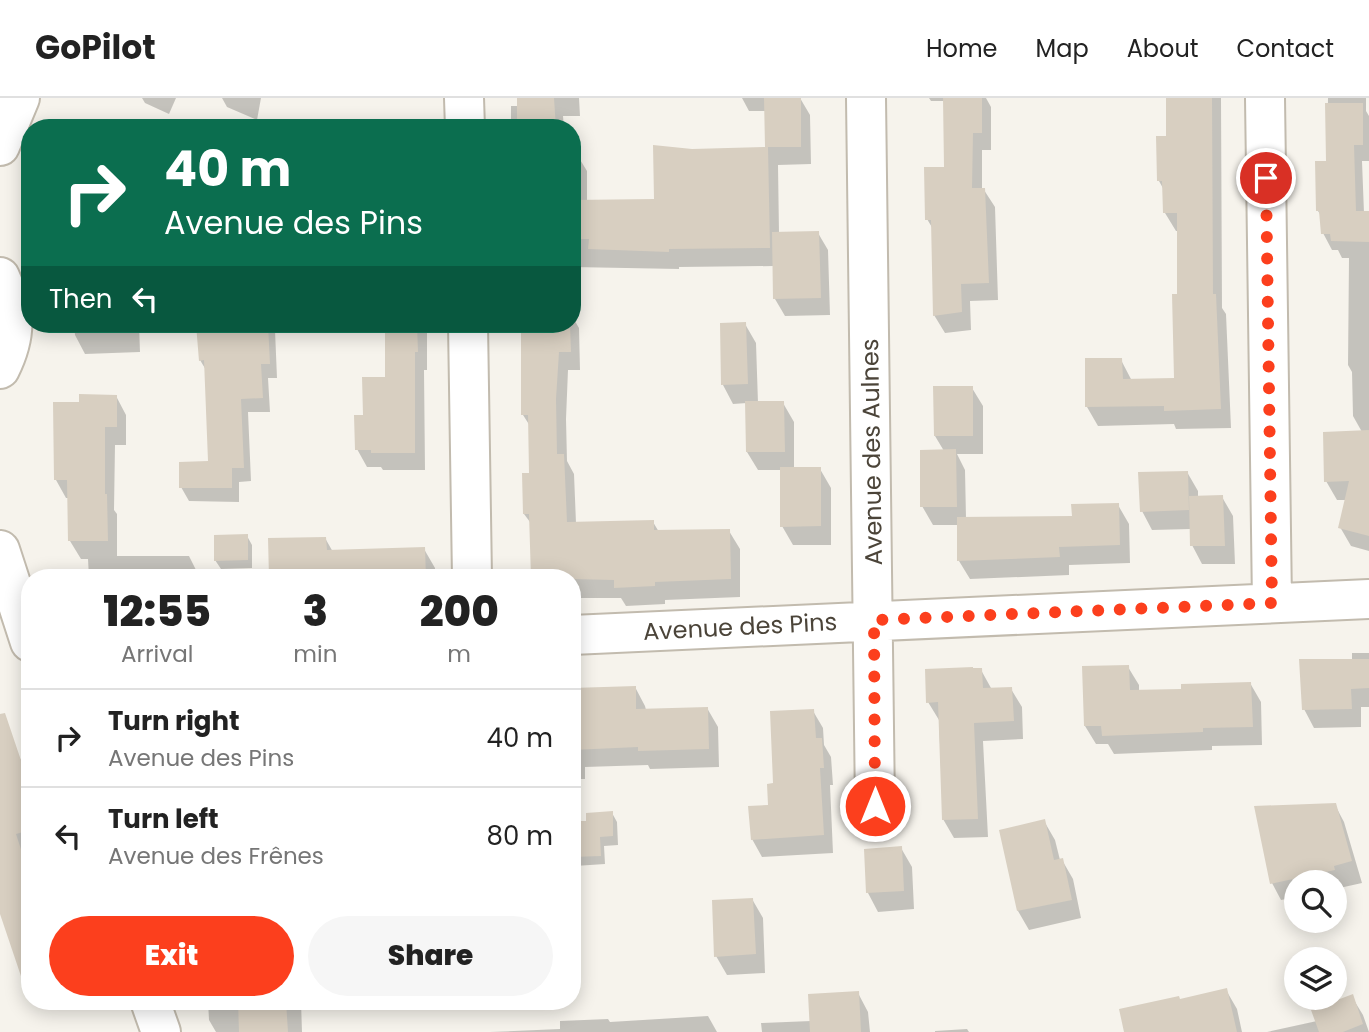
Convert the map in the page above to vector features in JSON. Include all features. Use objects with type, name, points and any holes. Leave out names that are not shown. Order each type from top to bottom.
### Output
[{"type":"street","points":[[0,146],[20,98]]},
{"type":"street","points":[[464,98],[465,119]]},
{"type":"street","name":"Avenue des Aulnes","points":[[866,98],[875,806]]},
{"type":"street","points":[[1265,98],[1272,603]]},
{"type":"street","points":[[0,278],[10,299],[13,326],[9,352],[0,369]]},
{"type":"street","points":[[468,333],[472,569]]},
{"type":"street","points":[[0,550],[21,614]]},
{"type":"street","name":"Avenue des Pins","points":[[581,635],[1369,598]]},
{"type":"street","points":[[153,1010],[161,1032]]},
{"type":"building","points":[[517,98],[554,98],[555,119],[517,119]]},
{"type":"building","points":[[764,98],[801,98],[801,147],[768,147],[770,248],[669,249],[669,252],[588,249],[589,239],[581,239],[581,200],[654,199],[653,145],[692,149],[765,147]]},
{"type":"building","points":[[943,98],[982,98],[982,133],[973,133],[972,188],[985,188],[989,283],[961,284],[962,312],[933,316],[931,220],[925,220],[924,167],[944,167]]},
{"type":"building","points":[[1166,98],[1212,98],[1213,294],[1216,294],[1221,409],[1164,411],[1164,406],[1085,407],[1085,358],[1122,358],[1123,379],[1174,378],[1172,294],[1177,294],[1177,213],[1163,213],[1162,181],[1157,181],[1156,136],[1166,136]]},
{"type":"building","points":[[1325,103],[1363,103],[1363,145],[1354,145],[1356,211],[1369,211],[1369,242],[1331,241],[1330,234],[1321,234],[1319,211],[1316,211],[1315,161],[1326,161]]},
{"type":"building","points":[[819,231],[821,298],[773,299],[772,232]]},
{"type":"building","points":[[746,322],[748,384],[721,385],[720,323]]},
{"type":"building","points":[[197,333],[268,333],[270,364],[261,364],[263,398],[241,399],[244,468],[232,468],[232,488],[179,488],[179,462],[208,461],[204,360],[199,361]]},
{"type":"building","points":[[385,333],[417,333],[415,453],[371,453],[371,450],[355,450],[354,415],[363,415],[362,377],[385,377]]},
{"type":"building","points":[[521,333],[570,333],[571,352],[559,352],[556,399],[557,454],[564,454],[567,522],[654,520],[654,530],[730,529],[731,579],[655,582],[655,586],[614,588],[614,580],[581,579],[581,569],[531,569],[529,514],[523,514],[522,473],[529,473],[528,415],[521,415]]},
{"type":"building","points":[[933,386],[973,386],[973,436],[934,436]]},
{"type":"building","points":[[79,394],[117,395],[117,427],[105,427],[108,541],[68,541],[67,480],[54,480],[53,402],[79,402]]},
{"type":"building","points":[[745,401],[784,401],[785,452],[746,452]]},
{"type":"building","points":[[1369,430],[1369,536],[1338,528],[1349,481],[1324,482],[1323,432]]},
{"type":"building","points":[[956,449],[957,507],[920,507],[920,450]]},
{"type":"building","points":[[780,467],[821,467],[821,526],[780,527]]},
{"type":"building","points":[[1188,471],[1189,510],[1140,512],[1138,472]]},
{"type":"building","points":[[1223,495],[1225,546],[1190,546],[1189,496]]},
{"type":"building","points":[[1119,503],[1120,545],[1059,547],[1060,557],[957,561],[957,517],[1072,516],[1071,504]]},
{"type":"building","points":[[248,534],[248,560],[214,561],[214,535]]},
{"type":"building","points":[[326,537],[327,550],[425,547],[426,569],[269,569],[268,538]]},
{"type":"building","points":[[1299,659],[1369,659],[1369,688],[1351,689],[1352,709],[1302,710]]},
{"type":"building","points":[[1129,665],[1130,690],[1181,689],[1181,684],[1251,682],[1253,727],[1102,736],[1101,726],[1084,726],[1082,666]]},
{"type":"building","points":[[982,668],[983,688],[1012,687],[1014,721],[974,723],[978,819],[942,820],[938,702],[926,703],[925,669]]},
{"type":"building","points":[[636,686],[636,709],[708,707],[709,749],[638,751],[638,747],[581,750],[581,688]]},
{"type":"building","points":[[814,709],[816,738],[822,738],[824,768],[820,768],[824,835],[751,840],[748,806],[768,805],[767,784],[773,783],[770,711]]},
{"type":"building","points":[[5,713],[21,760],[21,833],[16,834],[21,849],[21,976],[0,914],[0,714]]},
{"type":"building","points":[[1336,803],[1352,861],[1334,866],[1335,870],[1284,870],[1284,881],[1270,884],[1254,806]]},
{"type":"building","points":[[613,811],[613,836],[600,837],[601,856],[581,857],[581,821],[586,821],[586,813]]},
{"type":"building","points":[[1045,819],[1054,860],[1063,858],[1072,900],[1017,911],[999,830]]},
{"type":"building","points":[[902,846],[904,891],[866,893],[864,849]]},
{"type":"building","points":[[753,898],[756,954],[714,957],[712,900]]},
{"type":"building","points":[[1227,988],[1237,1032],[1124,1032],[1119,1009]]},
{"type":"building","points":[[859,991],[861,1032],[810,1032],[808,994]]},
{"type":"building","points":[[1353,994],[1363,1024],[1343,1032],[1319,1032],[1311,1010],[1347,1010],[1347,996]]},
{"type":"building","points":[[238,1010],[287,1010],[288,1032],[239,1032]]},
{"type":"route","points":[[875,806],[874,620],[1272,603],[1266,178]]}]
